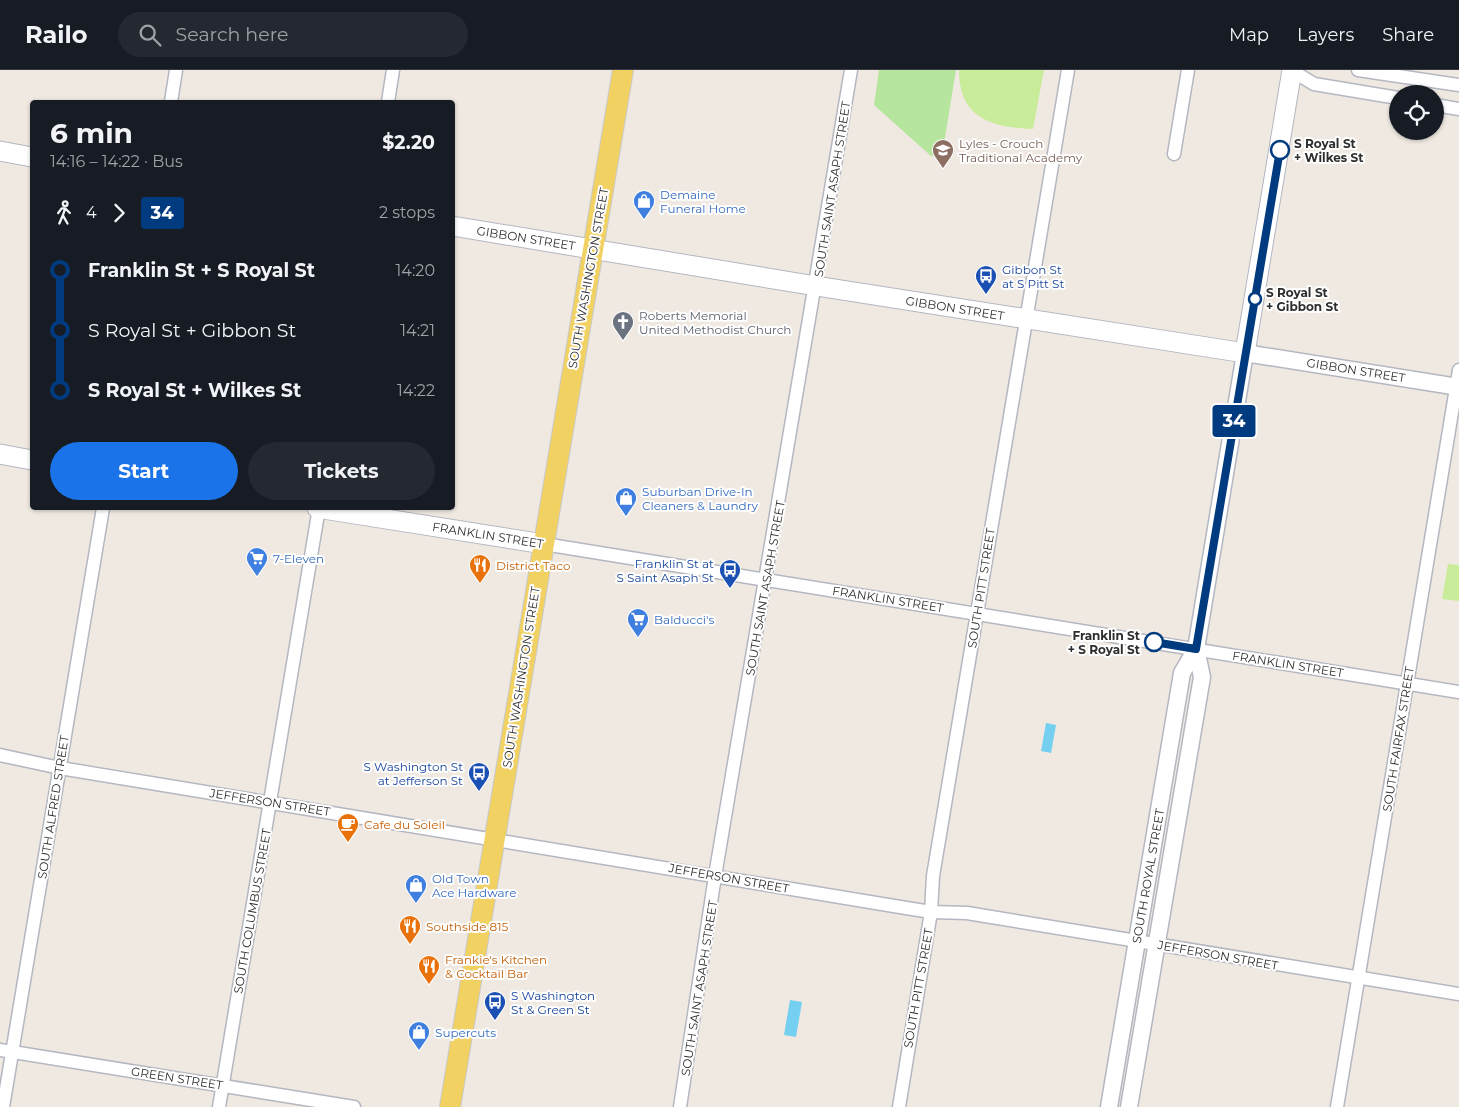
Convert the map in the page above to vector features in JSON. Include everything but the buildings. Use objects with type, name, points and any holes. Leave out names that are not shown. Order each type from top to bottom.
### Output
[{"type":"main road","name":"SOUTH WASHINGTON STREET","points":[[450,1107],[623,70]]},
{"type":"main road","name":"SOUTH ROYAL STREET","points":[[1245,353],[1292,70]]},
{"type":"main road","points":[[0,152],[30,157]]},
{"type":"main road","name":"GIBBON STREET","points":[[455,226],[816,286],[1245,353]]},
{"type":"main road","points":[[0,454],[30,460]]},
{"type":"main road","name":"FRANKLIN STREET","points":[[332,510],[544,544]]},
{"type":"street","points":[[171,100],[176,70]]},
{"type":"street","points":[[388,100],[393,70]]},
{"type":"street","name":"SOUTH SAINT ASAPH STREET","points":[[680,1107],[715,876],[767,579],[851,70]]},
{"type":"street","name":"SOUTH PITT STREET","points":[[899,1107],[931,912],[933,876],[1068,70]]},
{"type":"street","points":[[1174,154],[1188,70]]},
{"type":"street","points":[[1292,70],[1314,84],[1389,96]]},
{"type":"street","points":[[1358,70],[1459,85]]},
{"type":"street","points":[[1444,106],[1459,108]]},
{"type":"street","name":"GIBBON STREET","points":[[1245,353],[1458,381]]},
{"type":"street","name":"SOUTH ROYAL STREET","points":[[1110,1107],[1182,673],[1196,649],[1245,353]]},
{"type":"street","name":"SOUTH FAIRFAX STREET","points":[[1337,1107],[1406,683],[1458,381]]},
{"type":"street","name":"SOUTH ALFRED STREET","points":[[3,1107],[6,1051],[60,768],[103,510]]},
{"type":"street","name":"SOUTH COLUMBUS STREET","points":[[219,1107],[319,510]]},
{"type":"street","name":"FRANKLIN STREET","points":[[544,544],[1459,692]]},
{"type":"street","name":"SOUTH ROYAL STREET","points":[[1129,1107],[1202,677],[1196,649]]},
{"type":"street","name":"JEFFERSON STREET","points":[[0,755],[60,768],[931,912],[967,914],[1459,994]]},
{"type":"street","name":"GREEN STREET","points":[[6,1051],[354,1107]]},
{"type":"green space","points":[[879,70],[956,70],[942,156],[931,156],[874,105]]},
{"type":"green space","points":[[959,70],[1044,70],[1033,129],[1004,126],[981,117],[972,110],[965,100],[960,87]]},
{"type":"green space","points":[[1448,564],[1459,565],[1459,601],[1442,599]]},
{"type":"water","points":[[1046,723],[1056,725],[1051,753],[1041,751]]},
{"type":"water","points":[[790,1000],[802,1002],[796,1037],[784,1035]]},
{"type":"bus line","name":"34","points":[[1154,642],[1196,649],[1280,150]]},
{"type":"place","name":"S Royal St + Wilkes St","points":[[1280,150]]},
{"type":"place","name":"Lyles - Crouch Traditional Academy","points":[[943,169]]},
{"type":"place","name":"Demaine Funeral Home","points":[[644,220]]},
{"type":"place","name":"Gibbon St at S Pitt St","points":[[986,295]]},
{"type":"place","name":"S Royal St + Gibbon St","points":[[1255,299]]},
{"type":"place","name":"Roberts Memorial United Methodist Church","points":[[623,341]]},
{"type":"place","name":"Suburban Drive-In Cleaners & Laundry","points":[[626,517]]},
{"type":"place","name":"7-Eleven","points":[[257,577]]},
{"type":"place","name":"District Taco","points":[[480,584]]},
{"type":"place","name":"Franklin St at S Saint Asaph St","points":[[730,589]]},
{"type":"place","name":"Balducci's","points":[[638,638]]},
{"type":"place","name":"Franklin St + S Royal St","points":[[1154,642]]},
{"type":"place","name":"S Washington St at Jefferson St","points":[[479,792]]},
{"type":"place","name":"Cafe du Soleil","points":[[348,843]]},
{"type":"place","name":"Old Town Ace Hardware","points":[[416,904]]},
{"type":"place","name":"Southside 815","points":[[410,945]]},
{"type":"place","name":"Frankie's Kitchen & Cocktail Bar","points":[[429,985]]},
{"type":"place","name":"S Washington St & Green St","points":[[495,1021]]},
{"type":"place","name":"Supercuts","points":[[419,1051]]}]
